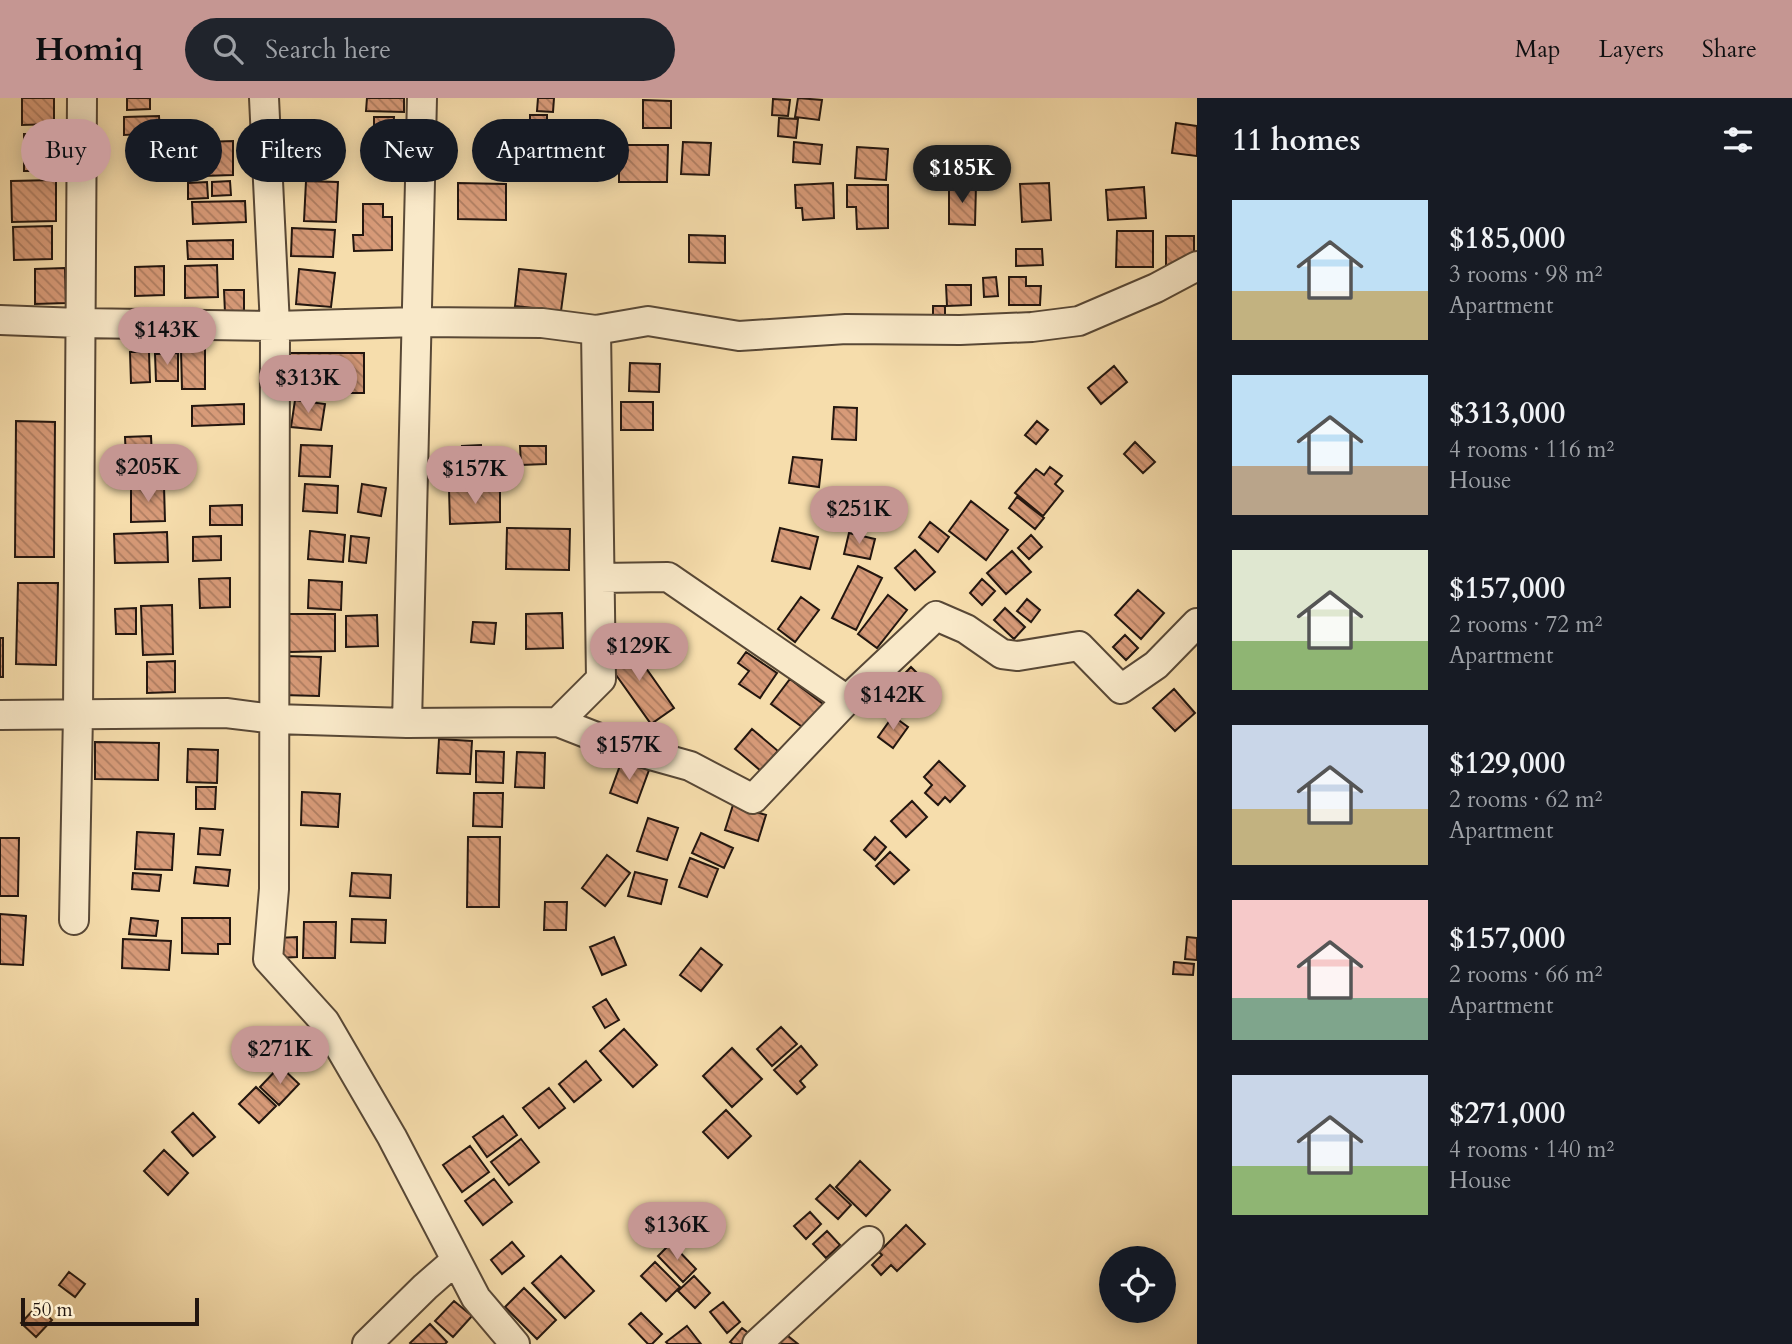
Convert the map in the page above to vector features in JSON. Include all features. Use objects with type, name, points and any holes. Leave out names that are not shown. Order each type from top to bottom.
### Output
[{"type":"street","points":[[74,920],[82,98]]},
{"type":"street","points":[[264,98],[275,326],[274,889],[268,959],[325,1021],[393,1137],[476,1298],[515,1344]]},
{"type":"street","points":[[407,723],[422,98]]},
{"type":"street","points":[[0,320],[275,326],[417,322],[541,323],[596,330],[648,321],[739,336],[846,330],[1032,327],[1079,321],[1156,288],[1197,266]]},
{"type":"street","points":[[558,722],[601,679],[596,330]]},
{"type":"street","points":[[600,578],[668,577],[847,700]]},
{"type":"street","points":[[0,715],[226,713],[274,719],[407,723],[558,722],[622,747],[690,766],[753,799],[847,700],[936,616],[966,629],[1002,654],[1018,656],[1079,646],[1121,689],[1156,665],[1197,623]]},
{"type":"street","points":[[757,1344],[869,1241]]},
{"type":"street","points":[[367,1344],[456,1260]]},
{"type":"building","points":[[22,98],[54,98],[54,119],[22,119]]},
{"type":"building","points":[[127,98],[150,98],[150,109],[127,110]]},
{"type":"building","points":[[367,98],[404,98],[404,112],[366,111]]},
{"type":"building","points":[[538,98],[554,98],[553,112],[537,111]]},
{"type":"building","points":[[798,98],[822,100],[819,120],[795,117]]},
{"type":"building","points":[[773,99],[790,100],[788,116],[772,115]]},
{"type":"building","points":[[643,100],[671,101],[671,128],[643,128]]},
{"type":"building","points":[[530,115],[547,115],[547,119],[530,119]]},
{"type":"building","points":[[159,116],[159,119],[125,119],[124,135],[124,117]]},
{"type":"building","points":[[374,117],[394,117],[394,119]]},
{"type":"building","points":[[779,118],[798,119],[796,138],[778,136]]},
{"type":"building","points":[[1176,123],[1197,126],[1197,156],[1172,153]]},
{"type":"building","points":[[222,141],[233,141],[233,175],[222,175]]},
{"type":"building","points":[[683,142],[711,143],[709,175],[681,174]]},
{"type":"building","points":[[794,142],[822,145],[820,164],[793,162]]},
{"type":"building","points":[[629,145],[668,145],[667,182],[629,182]]},
{"type":"building","points":[[857,147],[888,149],[886,180],[855,178]]},
{"type":"building","points":[[953,156],[981,157],[980,179],[952,178]]},
{"type":"building","points":[[11,181],[56,182],[56,221],[12,222]]},
{"type":"building","points":[[230,181],[231,195],[212,196],[212,182]]},
{"type":"building","points":[[207,182],[208,198],[188,199],[188,183]]},
{"type":"building","points":[[306,182],[338,182],[336,222],[304,221]]},
{"type":"building","points":[[458,183],[506,184],[506,220],[458,219]]},
{"type":"building","points":[[833,183],[834,218],[803,220],[802,208],[796,208],[795,185]]},
{"type":"building","points":[[1049,183],[1051,220],[1022,222],[1020,184]]},
{"type":"building","points":[[847,185],[888,185],[888,228],[857,229],[856,207],[847,207]]},
{"type":"building","points":[[949,185],[976,185],[975,225],[949,224]]},
{"type":"building","points":[[1144,187],[1146,218],[1108,220],[1106,190]]},
{"type":"building","points":[[245,201],[246,222],[193,224],[192,202]]},
{"type":"building","points":[[363,204],[383,204],[383,217],[392,217],[392,250],[354,251],[353,235],[363,235]]},
{"type":"building","points":[[52,226],[52,259],[14,260],[13,227]]},
{"type":"building","points":[[292,228],[335,230],[333,257],[291,256]]},
{"type":"building","points":[[1117,231],[1153,231],[1153,267],[1116,267]]},
{"type":"building","points":[[689,235],[725,236],[725,263],[689,262]]},
{"type":"building","points":[[1166,236],[1194,236],[1194,266],[1166,266]]},
{"type":"building","points":[[233,240],[233,259],[188,259],[187,241]]},
{"type":"building","points":[[1016,249],[1042,249],[1043,265],[1016,266]]},
{"type":"building","points":[[217,265],[218,297],[185,298],[185,266]]},
{"type":"building","points":[[164,266],[164,295],[135,296],[135,267]]},
{"type":"building","points":[[65,268],[66,303],[35,304],[35,269]]},
{"type":"building","points":[[299,269],[335,273],[331,307],[296,304]]},
{"type":"building","points":[[519,269],[566,274],[561,311],[515,306]]},
{"type":"building","points":[[996,277],[998,296],[984,297],[983,278]]},
{"type":"building","points":[[1009,277],[1026,277],[1026,286],[1041,286],[1040,305],[1009,305]]},
{"type":"building","points":[[946,285],[971,285],[971,305],[947,306]]},
{"type":"building","points":[[224,290],[244,290],[244,312],[225,313]]},
{"type":"building","points":[[933,306],[945,306],[945,316],[933,317]]},
{"type":"building","points":[[205,348],[205,389],[182,389],[181,349]]},
{"type":"building","points":[[130,352],[149,352],[150,382],[131,383]]},
{"type":"building","points":[[178,353],[178,381],[156,381],[155,354]]},
{"type":"building","points":[[280,353],[364,353],[364,393],[279,393]]},
{"type":"building","points":[[630,363],[660,364],[659,392],[629,391]]},
{"type":"building","points":[[1114,366],[1127,382],[1101,404],[1088,388]]},
{"type":"building","points":[[295,400],[325,404],[321,430],[291,427]]},
{"type":"building","points":[[621,402],[653,402],[653,430],[621,430]]},
{"type":"building","points":[[244,404],[244,424],[192,426],[192,406]]},
{"type":"building","points":[[834,407],[857,408],[856,440],[832,439]]},
{"type":"building","points":[[16,421],[55,422],[54,557],[15,557]]},
{"type":"building","points":[[1037,421],[1048,430],[1036,444],[1025,435]]},
{"type":"building","points":[[151,436],[152,458],[126,459],[125,437]]},
{"type":"building","points":[[1135,442],[1155,462],[1143,473],[1124,454]]},
{"type":"building","points":[[301,445],[332,446],[330,477],[299,476]]},
{"type":"building","points":[[481,445],[483,472],[464,473],[462,446]]},
{"type":"building","points":[[520,446],[546,446],[546,464],[521,465]]},
{"type":"building","points":[[793,457],[822,460],[819,487],[789,483]]},
{"type":"building","points":[[1050,467],[1062,476],[1055,484],[1063,491],[1043,516],[1015,493],[1036,469],[1044,475]]},
{"type":"building","points":[[305,484],[338,486],[337,513],[303,511]]},
{"type":"building","points":[[362,484],[386,488],[381,516],[358,512]]},
{"type":"building","points":[[164,486],[165,521],[131,522],[131,487]]},
{"type":"building","points":[[500,488],[500,522],[450,524],[449,489]]},
{"type":"building","points":[[1017,497],[1044,518],[1035,529],[1009,508]]},
{"type":"building","points":[[971,501],[1008,530],[986,560],[949,531]]},
{"type":"building","points":[[242,505],[242,525],[210,525],[210,506]]},
{"type":"building","points":[[930,522],[949,537],[938,552],[919,537]]},
{"type":"building","points":[[507,528],[570,529],[569,570],[506,569]]},
{"type":"building","points":[[780,528],[818,537],[810,569],[772,561]]},
{"type":"building","points":[[310,531],[345,535],[343,562],[308,559]]},
{"type":"building","points":[[167,532],[168,562],[115,563],[114,534]]},
{"type":"building","points":[[849,533],[875,539],[870,559],[844,554]]},
{"type":"building","points":[[1031,535],[1042,547],[1029,559],[1018,548]]},
{"type":"building","points":[[221,536],[221,560],[193,561],[193,537]]},
{"type":"building","points":[[351,536],[369,538],[366,563],[349,561]]},
{"type":"building","points":[[915,550],[935,572],[915,590],[895,568]]},
{"type":"building","points":[[1012,551],[1031,572],[1006,594],[987,573]]},
{"type":"building","points":[[858,566],[882,578],[856,630],[832,618]]},
{"type":"building","points":[[230,578],[230,607],[200,608],[199,579]]},
{"type":"building","points":[[982,579],[995,591],[982,605],[970,593]]},
{"type":"building","points":[[309,580],[342,582],[341,610],[308,608]]},
{"type":"building","points":[[18,583],[58,583],[56,665],[16,664]]},
{"type":"building","points":[[1138,590],[1164,613],[1141,639],[1115,615]]},
{"type":"building","points":[[888,595],[907,610],[877,648],[858,634]]},
{"type":"building","points":[[801,597],[819,610],[795,642],[778,629]]},
{"type":"building","points":[[1027,599],[1040,610],[1031,622],[1017,611]]},
{"type":"building","points":[[172,605],[173,654],[143,655],[141,606]]},
{"type":"building","points":[[136,608],[136,634],[116,634],[115,609]]},
{"type":"building","points":[[1005,608],[1025,627],[1014,639],[994,620]]},
{"type":"building","points":[[562,613],[563,648],[526,649],[526,614]]},
{"type":"building","points":[[288,614],[335,614],[335,651],[289,652]]},
{"type":"building","points":[[377,615],[378,646],[346,647],[346,616]]},
{"type":"building","points":[[473,622],[496,623],[494,644],[471,642]]},
{"type":"building","points":[[1125,635],[1138,648],[1126,660],[1113,647]]},
{"type":"building","points":[[0,638],[3,638],[3,677],[0,677]]},
{"type":"building","points":[[627,641],[674,708],[651,724],[604,658]]},
{"type":"building","points":[[746,652],[777,673],[760,698],[739,684],[749,671],[738,663]]},
{"type":"building","points":[[284,656],[321,657],[319,696],[282,695]]},
{"type":"building","points":[[175,661],[175,692],[147,693],[147,662]]},
{"type":"building","points":[[911,667],[931,687],[908,710],[888,691]]},
{"type":"building","points":[[790,679],[823,704],[805,729],[771,704]]},
{"type":"building","points":[[1174,689],[1195,713],[1175,731],[1153,708]]},
{"type":"building","points":[[893,716],[908,727],[893,748],[878,737]]},
{"type":"building","points":[[752,729],[778,751],[761,771],[735,749]]},
{"type":"building","points":[[439,739],[472,741],[470,774],[437,773]]},
{"type":"building","points":[[95,742],[159,743],[158,780],[95,779]]},
{"type":"building","points":[[188,749],[218,750],[217,783],[187,782]]},
{"type":"building","points":[[476,751],[504,752],[503,783],[476,782]]},
{"type":"building","points":[[517,752],[545,753],[544,788],[515,787]]},
{"type":"building","points":[[622,760],[649,770],[637,803],[610,793]]},
{"type":"building","points":[[939,761],[965,786],[950,802],[945,797],[938,805],[925,793],[932,785],[924,777]]},
{"type":"building","points":[[196,787],[216,787],[215,809],[196,809]]},
{"type":"building","points":[[302,792],[340,794],[338,827],[301,825]]},
{"type":"building","points":[[474,793],[503,793],[502,827],[473,826]]},
{"type":"building","points":[[912,801],[927,817],[906,837],[891,821]]},
{"type":"building","points":[[733,805],[766,815],[758,841],[725,830]]},
{"type":"building","points":[[648,818],[678,828],[667,860],[637,851]]},
{"type":"building","points":[[200,828],[223,830],[220,855],[198,854]]},
{"type":"building","points":[[137,832],[174,834],[172,870],[135,869]]},
{"type":"building","points":[[701,833],[733,848],[724,868],[692,853]]},
{"type":"building","points":[[468,837],[500,837],[499,907],[467,907]]},
{"type":"building","points":[[875,837],[886,847],[875,860],[864,850]]},
{"type":"building","points":[[0,838],[19,838],[18,896],[0,896]]},
{"type":"building","points":[[890,852],[909,870],[894,884],[876,866]]},
{"type":"building","points":[[607,855],[630,873],[605,906],[582,888]]},
{"type":"building","points":[[690,858],[718,869],[707,897],[679,887]]},
{"type":"building","points":[[196,867],[230,870],[228,886],[194,883]]},
{"type":"building","points":[[635,872],[667,880],[661,904],[628,896]]},
{"type":"building","points":[[133,873],[161,875],[159,891],[132,889]]},
{"type":"building","points":[[352,873],[391,875],[390,898],[350,896]]},
{"type":"building","points":[[545,902],[567,902],[566,930],[544,930]]},
{"type":"building","points":[[0,914],[26,916],[23,965],[0,964]]},
{"type":"building","points":[[131,918],[158,921],[156,936],[129,934]]},
{"type":"building","points":[[182,918],[230,918],[230,944],[218,944],[218,954],[182,953]]},
{"type":"building","points":[[352,919],[386,920],[385,943],[351,942]]},
{"type":"building","points":[[304,922],[336,922],[335,958],[303,958]]},
{"type":"building","points":[[297,937],[297,957],[278,958],[277,938]]},
{"type":"building","points":[[614,937],[626,965],[602,975],[590,947]]},
{"type":"building","points":[[1187,937],[1197,938],[1197,960],[1185,959]]},
{"type":"building","points":[[123,939],[171,941],[169,970],[122,968]]},
{"type":"building","points":[[701,948],[722,965],[701,991],[680,975]]},
{"type":"building","points":[[1174,962],[1194,964],[1193,975],[1173,974]]},
{"type":"building","points":[[606,999],[619,1020],[605,1028],[593,1007]]},
{"type":"building","points":[[781,1027],[797,1044],[772,1066],[757,1049]]},
{"type":"building","points":[[624,1029],[657,1065],[633,1087],[600,1051]]},
{"type":"building","points":[[801,1046],[817,1065],[800,1081],[805,1087],[797,1094],[774,1070]]},
{"type":"building","points":[[732,1048],[762,1079],[732,1107],[703,1076]]},
{"type":"building","points":[[586,1061],[601,1080],[574,1102],[559,1084]]},
{"type":"building","points":[[280,1066],[299,1084],[279,1105],[260,1087]]},
{"type":"building","points":[[256,1087],[276,1106],[259,1123],[239,1104]]},
{"type":"building","points":[[549,1088],[565,1108],[539,1128],[523,1108]]},
{"type":"building","points":[[726,1110],[751,1136],[728,1158],[703,1132]]},
{"type":"building","points":[[193,1113],[215,1137],[193,1156],[172,1132]]},
{"type":"building","points":[[503,1116],[517,1135],[487,1157],[473,1137]]},
{"type":"building","points":[[521,1139],[539,1162],[509,1185],[491,1162]]},
{"type":"building","points":[[470,1146],[489,1172],[462,1192],[443,1165]]},
{"type":"building","points":[[164,1150],[188,1173],[168,1195],[144,1171]]},
{"type":"building","points":[[860,1161],[890,1190],[866,1216],[836,1187]]},
{"type":"building","points":[[494,1179],[512,1202],[483,1225],[465,1201]]},
{"type":"building","points":[[830,1185],[851,1205],[838,1219],[816,1199]]},
{"type":"building","points":[[810,1212],[821,1224],[806,1239],[794,1226]]},
{"type":"building","points":[[906,1225],[925,1244],[897,1271],[891,1265],[881,1275],[872,1265],[882,1255],[879,1252]]},
{"type":"building","points":[[827,1231],[840,1245],[826,1258],[813,1244]]},
{"type":"building","points":[[512,1242],[524,1256],[502,1274],[491,1260]]},
{"type":"building","points":[[671,1243],[696,1269],[683,1282],[658,1256]]},
{"type":"building","points":[[561,1256],[594,1291],[565,1318],[532,1283]]},
{"type":"building","points":[[655,1262],[680,1287],[666,1301],[641,1276]]},
{"type":"building","points":[[69,1272],[85,1284],[75,1297],[59,1285]]},
{"type":"building","points":[[694,1276],[710,1293],[695,1308],[678,1291]]},
{"type":"building","points":[[524,1288],[556,1320],[537,1339],[505,1307]]},
{"type":"building","points":[[454,1301],[472,1316],[453,1337],[435,1321]]},
{"type":"building","points":[[723,1302],[740,1322],[727,1333],[710,1312]]},
{"type":"building","points":[[37,1306],[52,1320],[36,1337],[21,1323]]},
{"type":"building","points":[[641,1313],[662,1334],[652,1344],[648,1344],[629,1324]]},
{"type":"building","points":[[430,1324],[447,1342],[445,1344],[410,1343]]},
{"type":"building","points":[[687,1326],[701,1344],[666,1342]]},
{"type":"building","points":[[742,1328],[751,1335],[743,1344],[730,1342]]},
{"type":"building","points":[[783,1332],[798,1344],[773,1344]]}]
